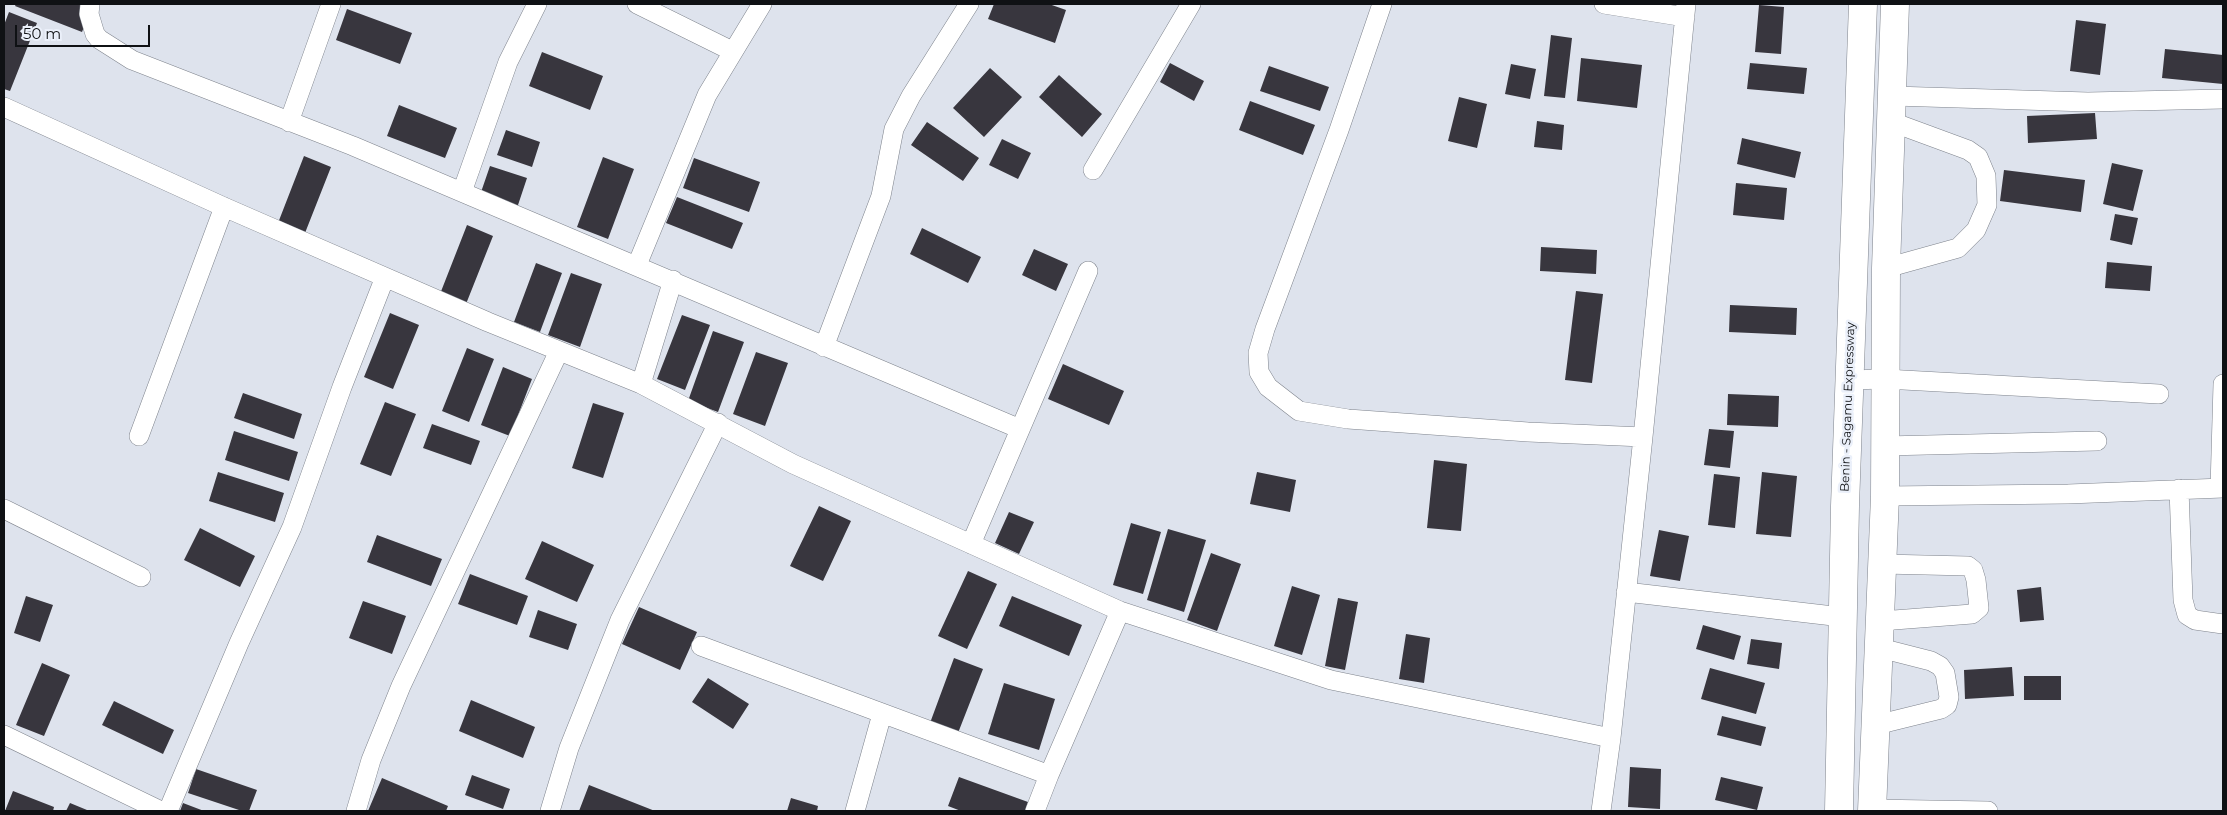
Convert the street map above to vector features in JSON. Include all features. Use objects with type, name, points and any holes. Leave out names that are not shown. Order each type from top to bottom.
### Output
[{"type":"highway","name":"Benin - Sagamu Expressway","points":[[1839,811],[1842,617],[1849,380],[1864,4]]},
{"type":"highway","points":[[1872,810],[1885,496],[1886,268],[1896,4]]},
{"type":"street","points":[[90,4],[89,14],[95,34],[99,39],[132,60],[353,146],[673,280],[824,347],[1020,429]]},
{"type":"street","points":[[289,122],[331,4]]},
{"type":"street","points":[[462,192],[508,62],[537,4]]},
{"type":"street","points":[[637,4],[732,51]]},
{"type":"street","points":[[637,265],[707,94],[762,4]]},
{"type":"street","points":[[824,347],[881,196],[894,129],[911,96],[969,4]]},
{"type":"street","points":[[1093,170],[1191,4]]},
{"type":"street","points":[[1382,4],[1339,130],[1265,328],[1258,353],[1259,372],[1268,387],[1300,411],[1348,418],[1509,431],[1643,437]]},
{"type":"street","points":[[1602,811],[1643,437],[1686,11],[1604,4]]},
{"type":"street","points":[[1892,109],[2088,102],[2223,100]]},
{"type":"street","points":[[4,107],[224,207],[385,277],[641,384],[793,464],[1120,611],[1331,680],[1611,738]]},
{"type":"street","points":[[1886,268],[1958,248],[1976,230],[1986,205],[1986,176],[1978,157],[1892,109]]},
{"type":"street","points":[[139,436],[224,207]]},
{"type":"street","points":[[971,544],[1088,272]]},
{"type":"street","points":[[168,811],[239,643],[292,527],[342,387],[385,277]]},
{"type":"street","points":[[641,384],[673,280]]},
{"type":"street","points":[[356,811],[371,760],[401,686],[559,350]]},
{"type":"street","points":[[1849,380],[1885,379],[2159,394]]},
{"type":"street","points":[[1885,496],[2068,494],[2222,488],[2223,384]]},
{"type":"street","points":[[550,811],[569,748],[620,620],[718,423]]},
{"type":"street","points":[[1885,446],[2097,441]]},
{"type":"street","points":[[2179,489],[2183,600],[2187,615],[2195,620],[2223,624]]},
{"type":"street","points":[[4,509],[141,577]]},
{"type":"street","points":[[1881,621],[1972,614],[1979,608],[1976,580],[1973,570],[1968,566],[1882,564]]},
{"type":"street","points":[[1626,592],[1842,617]]},
{"type":"street","points":[[1035,811],[1120,611]]},
{"type":"street","points":[[701,646],[1049,775]]},
{"type":"street","points":[[1876,725],[1941,710],[1947,705],[1950,697],[1945,673],[1940,666],[1931,661],[1880,648]]},
{"type":"street","points":[[855,811],[882,714]]},
{"type":"street","points":[[4,734],[161,811]]},
{"type":"street","points":[[1872,810],[1988,811]]},
{"type":"building","points":[[16,4],[93,4],[82,32],[15,6]]},
{"type":"building","points":[[994,4],[1049,4],[1066,10],[1055,43],[988,19]]},
{"type":"building","points":[[1759,5],[1784,7],[1781,54],[1755,52]]},
{"type":"building","points":[[347,9],[412,33],[400,64],[336,40]]},
{"type":"building","points":[[9,12],[37,23],[10,91],[4,89],[4,25]]},
{"type":"building","points":[[2076,20],[2106,24],[2100,75],[2070,71]]},
{"type":"building","points":[[1551,35],[1572,38],[1565,98],[1544,96]]},
{"type":"building","points":[[2165,49],[2223,55],[2223,84],[2162,78]]},
{"type":"building","points":[[542,52],[603,76],[590,110],[529,86]]},
{"type":"building","points":[[1581,58],[1642,65],[1637,108],[1577,101]]},
{"type":"building","points":[[1170,63],[1204,81],[1194,101],[1160,82]]},
{"type":"building","points":[[1750,63],[1807,68],[1804,94],[1747,89]]},
{"type":"building","points":[[1511,64],[1536,69],[1530,99],[1505,94]]},
{"type":"building","points":[[1269,66],[1329,87],[1320,111],[1260,91]]},
{"type":"building","points":[[990,68],[1022,97],[984,137],[953,108]]},
{"type":"building","points":[[1059,75],[1102,114],[1082,137],[1039,97]]},
{"type":"building","points":[[1459,97],[1487,104],[1477,148],[1448,141]]},
{"type":"building","points":[[1250,101],[1315,125],[1303,155],[1239,130]]},
{"type":"building","points":[[399,105],[457,128],[445,158],[387,136]]},
{"type":"building","points":[[2095,113],[2097,139],[2028,143],[2027,116]]},
{"type":"building","points":[[1537,121],[1564,125],[1562,150],[1534,147]]},
{"type":"building","points":[[927,122],[979,158],[963,181],[911,145]]},
{"type":"building","points":[[506,130],[540,142],[532,167],[497,155]]},
{"type":"building","points":[[1742,138],[1801,152],[1795,178],[1737,164]]},
{"type":"building","points":[[1002,139],[1031,153],[1018,179],[989,165]]},
{"type":"building","points":[[304,156],[331,167],[305,233],[278,223]]},
{"type":"building","points":[[603,157],[634,169],[608,239],[577,227]]},
{"type":"building","points":[[694,158],[760,182],[749,212],[683,188]]},
{"type":"building","points":[[2112,163],[2143,170],[2133,211],[2103,204]]},
{"type":"building","points":[[490,166],[527,178],[517,208],[480,195]]},
{"type":"building","points":[[2004,170],[2085,180],[2081,212],[2000,201]]},
{"type":"building","points":[[1736,183],[1787,188],[1784,220],[1733,215]]},
{"type":"building","points":[[677,197],[743,223],[732,249],[666,223]]},
{"type":"building","points":[[2115,214],[2138,218],[2132,245],[2110,240]]},
{"type":"building","points":[[467,225],[493,236],[466,304],[440,294]]},
{"type":"building","points":[[922,228],[981,257],[968,283],[910,254]]},
{"type":"building","points":[[1541,247],[1597,250],[1596,274],[1540,271]]},
{"type":"building","points":[[1034,249],[1068,264],[1056,291],[1022,275]]},
{"type":"building","points":[[2107,262],[2152,266],[2150,291],[2105,288]]},
{"type":"building","points":[[536,263],[562,273],[540,332],[514,322]]},
{"type":"building","points":[[571,273],[602,284],[580,347],[548,335]]},
{"type":"building","points":[[1576,291],[1603,294],[1592,383],[1565,380]]},
{"type":"building","points":[[1730,305],[1797,308],[1796,335],[1729,332]]},
{"type":"building","points":[[390,313],[419,325],[393,389],[364,377]]},
{"type":"building","points":[[682,315],[710,325],[685,390],[657,379]]},
{"type":"building","points":[[713,331],[744,342],[718,412],[688,401]]},
{"type":"building","points":[[467,348],[494,359],[469,422],[442,411]]},
{"type":"building","points":[[756,352],[788,363],[765,426],[733,414]]},
{"type":"building","points":[[1063,364],[1124,391],[1109,425],[1048,399]]},
{"type":"building","points":[[503,367],[532,379],[510,436],[481,425]]},
{"type":"building","points":[[243,393],[302,414],[294,439],[234,418]]},
{"type":"building","points":[[1728,394],[1779,396],[1778,427],[1727,425]]},
{"type":"building","points":[[385,402],[416,414],[391,476],[360,464]]},
{"type":"building","points":[[593,403],[624,413],[603,478],[572,468]]},
{"type":"building","points":[[432,424],[480,441],[471,465],[423,448]]},
{"type":"building","points":[[1709,429],[1734,431],[1730,468],[1704,465]]},
{"type":"building","points":[[234,431],[298,452],[289,481],[225,460]]},
{"type":"building","points":[[1434,460],[1467,464],[1461,531],[1427,528]]},
{"type":"building","points":[[218,472],[284,493],[275,522],[209,501]]},
{"type":"building","points":[[1257,472],[1296,480],[1290,512],[1250,504]]},
{"type":"building","points":[[1762,472],[1797,476],[1791,537],[1756,534]]},
{"type":"building","points":[[1714,474],[1740,477],[1735,528],[1708,525]]},
{"type":"building","points":[[819,506],[851,521],[823,581],[790,566]]},
{"type":"building","points":[[1009,512],[1034,522],[1019,554],[995,543]]},
{"type":"building","points":[[1131,523],[1161,532],[1143,594],[1113,585]]},
{"type":"building","points":[[200,528],[255,556],[240,587],[184,560]]},
{"type":"building","points":[[1168,529],[1206,540],[1184,612],[1147,600]]},
{"type":"building","points":[[1659,530],[1689,536],[1680,581],[1650,576]]},
{"type":"building","points":[[377,535],[442,559],[431,586],[367,562]]},
{"type":"building","points":[[542,541],[594,565],[577,602],[525,579]]},
{"type":"building","points":[[1211,553],[1241,564],[1217,631],[1187,620]]},
{"type":"building","points":[[968,571],[997,584],[967,649],[938,636]]},
{"type":"building","points":[[470,574],[528,596],[517,625],[458,604]]},
{"type":"building","points":[[1292,586],[1320,595],[1302,655],[1274,646]]},
{"type":"building","points":[[2041,587],[2044,620],[2020,622],[2017,590]]},
{"type":"building","points":[[26,596],[53,605],[40,642],[14,633]]},
{"type":"building","points":[[1012,596],[1082,625],[1069,656],[999,626]]},
{"type":"building","points":[[1338,598],[1358,602],[1345,670],[1325,666]]},
{"type":"building","points":[[363,601],[406,616],[392,654],[349,638]]},
{"type":"building","points":[[639,607],[697,632],[680,670],[622,644]]},
{"type":"building","points":[[538,610],[577,624],[568,650],[529,637]]},
{"type":"building","points":[[1703,625],[1741,636],[1734,660],[1696,649]]},
{"type":"building","points":[[1406,634],[1430,638],[1424,683],[1399,679]]},
{"type":"building","points":[[1751,639],[1782,643],[1779,669],[1747,664]]},
{"type":"building","points":[[954,658],[983,669],[958,733],[930,723]]},
{"type":"building","points":[[42,663],[70,675],[44,736],[16,725]]},
{"type":"building","points":[[2012,667],[2014,696],[1965,699],[1964,670]]},
{"type":"building","points":[[1710,668],[1765,683],[1756,714],[1701,699]]},
{"type":"building","points":[[2024,676],[2061,676],[2061,700],[2024,700]]},
{"type":"building","points":[[708,678],[749,704],[733,729],[692,702]]},
{"type":"building","points":[[1004,683],[1055,699],[1039,750],[988,734]]},
{"type":"building","points":[[471,700],[535,727],[523,758],[459,731]]},
{"type":"building","points":[[114,701],[174,730],[163,754],[102,725]]},
{"type":"building","points":[[1722,716],[1766,727],[1761,746],[1717,735]]},
{"type":"building","points":[[1630,767],[1661,769],[1660,809],[1628,807]]},
{"type":"building","points":[[196,769],[257,790],[249,811],[242,811],[188,793]]},
{"type":"building","points":[[472,775],[510,789],[503,809],[465,795]]},
{"type":"building","points":[[959,777],[1028,802],[1025,811],[961,811],[948,806]]},
{"type":"building","points":[[1721,777],[1763,787],[1757,810],[1715,800]]},
{"type":"building","points":[[382,778],[448,806],[446,811],[368,811]]},
{"type":"building","points":[[589,785],[655,811],[579,811]]},
{"type":"building","points":[[13,791],[54,807],[53,811],[5,811]]},
{"type":"building","points":[[791,798],[818,806],[817,811],[787,811]]},
{"type":"building","points":[[70,803],[87,810],[66,811]]},
{"type":"building","points":[[183,803],[204,811],[180,811]]}]
